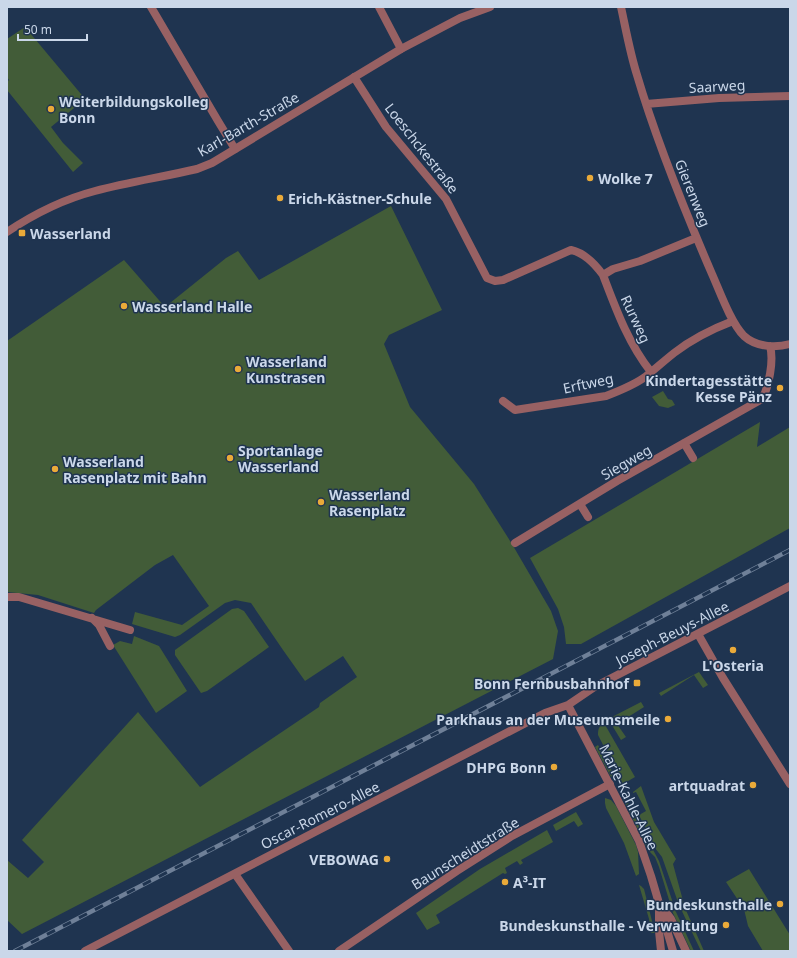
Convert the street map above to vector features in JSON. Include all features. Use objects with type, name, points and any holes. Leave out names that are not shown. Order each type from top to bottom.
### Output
[{"type":"street","points":[[151,7],[214,115],[236,149]]},
{"type":"street","points":[[379,7],[401,49]]},
{"type":"street","name":"Karl-Barth-Straße","points":[[7,232],[39,213],[94,191],[197,169],[212,163],[401,49],[460,18],[490,7]]},
{"type":"street","name":"Gierenweg","points":[[621,7],[630,50],[663,154],[696,238],[733,321],[744,336],[751,341],[770,346],[790,344]]},
{"type":"street","name":"Loeschckestraße","points":[[354,77],[386,127],[446,199],[487,278],[495,281],[503,280],[571,250],[578,251]]},
{"type":"street","name":"Saarweg","points":[[646,104],[719,98],[790,96]]},
{"type":"street","points":[[603,275],[613,269],[640,261],[696,238]]},
{"type":"street","name":"Rurweg","points":[[578,251],[593,263],[603,275],[631,342],[641,360],[651,372]]},
{"type":"street","name":"Erftweg","points":[[503,401],[515,410],[606,396],[639,380],[693,340],[717,327],[733,321]]},
{"type":"street","name":"Siegweg","points":[[515,543],[684,443],[762,399],[766,392],[772,354],[770,346]]},
{"type":"street","points":[[684,443],[693,458]]},
{"type":"street","points":[[580,504],[588,517]]},
{"type":"street","name":"Joseph-Beuys-Allee","points":[[568,705],[596,686],[790,586]]},
{"type":"street","points":[[7,597],[19,597],[130,630]]},
{"type":"street","points":[[91,618],[99,625],[110,646]]},
{"type":"street","points":[[698,634],[723,678],[790,784]]},
{"type":"street","name":"Marie-Kahle-Allee","points":[[568,705],[641,845],[673,951]]},
{"type":"street","name":"Oscar-Romero-Allee","points":[[85,951],[538,717],[568,705]]},
{"type":"street","name":"Baunscheidtstraße","points":[[339,951],[512,836],[610,784]]},
{"type":"street","points":[[235,874],[289,951]]},
{"type":"street","name":"Marie-Kahle-Allee","points":[[659,903],[659,931],[662,951]]},
{"type":"street","name":"Marie-Kahle-Allee","points":[[659,903],[671,919],[686,951]]},
{"type":"green space","points":[[25,27],[86,100],[51,127],[63,143],[83,163],[73,172],[7,90],[7,82],[9,80],[7,77],[7,39]]},
{"type":"green space","points":[[391,206],[442,310],[389,335],[384,344],[410,407],[474,484],[512,544],[551,611],[558,631],[553,659],[22,934],[7,920],[7,860],[28,878],[44,862],[22,840],[138,712],[200,787],[319,707],[320,703],[357,677],[343,656],[305,681],[251,603],[235,600],[225,603],[175,637],[132,624],[135,612],[182,625],[209,606],[173,555],[155,565],[94,613],[38,595],[7,592],[7,341],[124,260],[165,307],[226,258],[238,251],[259,280]]},
{"type":"green space","points":[[663,391],[668,399],[672,400],[675,405],[668,408],[659,406],[652,397]]},
{"type":"green space","points":[[760,422],[757,447],[790,427],[790,528],[581,644],[566,644],[564,627],[558,609],[530,558]]},
{"type":"green space","points":[[238,608],[244,611],[269,647],[207,691],[201,693],[175,655],[175,650],[232,609]]},
{"type":"green space","points":[[134,636],[159,646],[187,691],[156,713],[113,645],[120,641],[132,644]]},
{"type":"green space","points":[[699,672],[708,685],[703,688],[694,675],[661,696],[659,693]]},
{"type":"green space","points":[[641,702],[644,707],[617,724],[626,737],[621,740],[610,722],[610,718]]},
{"type":"green space","points":[[604,723],[635,777],[623,784],[598,735],[599,728]]},
{"type":"green space","points":[[598,745],[614,775],[611,777],[595,747]]},
{"type":"green space","points":[[641,786],[654,822],[676,859],[673,864],[685,908],[704,951],[701,951],[679,905],[662,857],[655,848],[639,815],[646,811],[636,792],[633,792]]},
{"type":"green space","points":[[625,797],[659,861],[676,912],[694,951],[691,951],[673,913],[655,857],[648,850],[623,799]]},
{"type":"green space","points":[[605,798],[611,800],[616,806],[636,845],[638,852],[639,874],[636,876],[624,843],[606,808]]},
{"type":"green space","points":[[576,812],[583,824],[578,827],[574,821],[556,831],[553,825]]},
{"type":"green space","points":[[547,830],[553,842],[521,860],[523,863],[520,865],[517,861],[505,868],[507,873],[503,873],[436,915],[440,923],[427,930],[416,913],[480,869]]},
{"type":"green space","points":[[749,869],[790,935],[790,951],[763,951],[748,926],[744,909],[726,882]]},
{"type":"green space","points":[[639,885],[644,889],[655,933],[651,933],[649,919]]},
{"type":"railway","points":[[15,951],[790,550]]},
{"type":"place","name":"Weiterbildungskolleg Bonn","points":[[51,109]]},
{"type":"place","name":"Wolke 7","points":[[590,178]]},
{"type":"place","name":"Erich-Kästner-Schule","points":[[280,198]]},
{"type":"place","name":"Wasserland","points":[[22,233]]},
{"type":"place","name":"Wasserland Halle","points":[[124,306]]},
{"type":"place","name":"Wasserland Kunstrasen","points":[[238,369]]},
{"type":"place","name":"Kindertagesstätte Kesse Pänz","points":[[780,388]]},
{"type":"place","name":"Sportanlage Wasserland","points":[[230,458]]},
{"type":"place","name":"Wasserland Rasenplatz mit Bahn","points":[[55,469]]},
{"type":"place","name":"Wasserland Rasenplatz","points":[[321,502]]},
{"type":"place","name":"L'Osteria","points":[[733,650]]},
{"type":"place","name":"Bonn Fernbusbahnhof","points":[[637,683]]},
{"type":"place","name":"Parkhaus an der Museumsmeile","points":[[668,719]]},
{"type":"place","name":"DHPG Bonn","points":[[554,767]]},
{"type":"place","name":"artquadrat","points":[[753,785]]},
{"type":"place","name":"VEBOWAG","points":[[387,859]]},
{"type":"place","name":"A³-IT","points":[[505,882]]},
{"type":"place","name":"Bundeskunsthalle","points":[[780,904]]},
{"type":"place","name":"Bundeskunsthalle - Verwaltung","points":[[726,925]]}]
